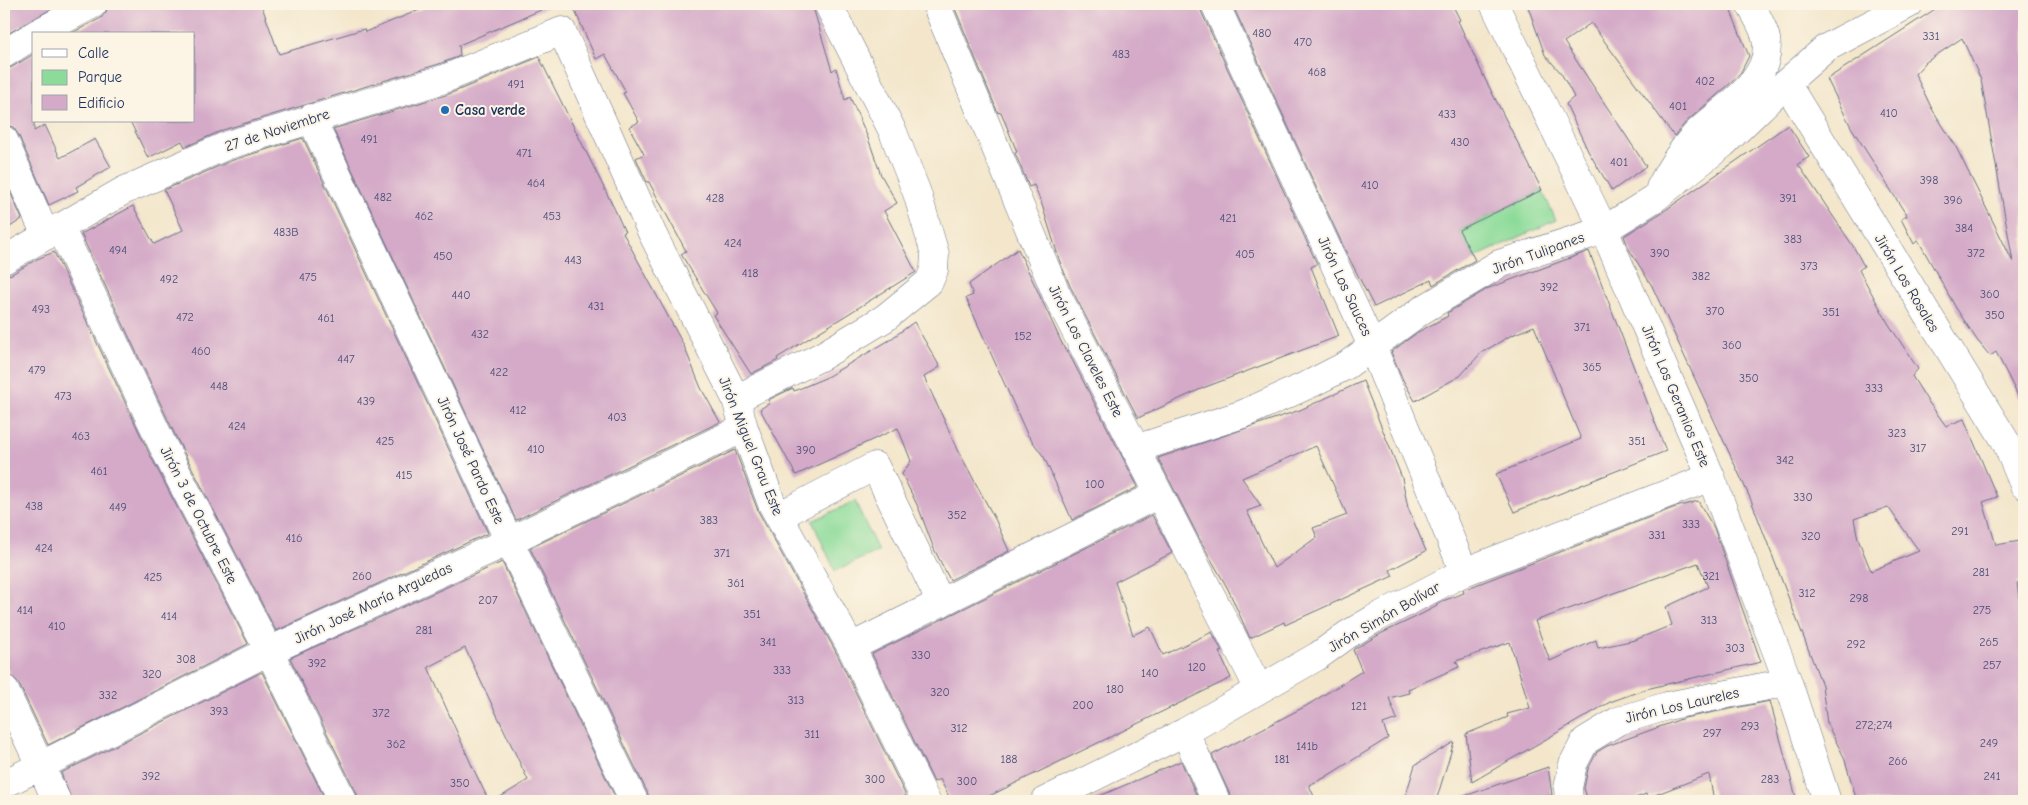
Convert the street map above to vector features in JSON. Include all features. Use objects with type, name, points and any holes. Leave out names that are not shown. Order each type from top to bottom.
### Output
[{"type":"street","points":[[39,32],[93,4]]},
{"type":"street","points":[[736,400],[822,356],[885,318],[929,282],[934,270],[935,254],[917,193],[893,132],[828,4]]},
{"type":"street","name":"Jirón Los Claveles Este","points":[[936,4],[960,66],[1056,293],[1259,689]]},
{"type":"street","name":"Jirón Los Sauces","points":[[1215,4],[1372,346],[1464,572]]},
{"type":"street","name":"Jirón Los Geranios Este","points":[[1494,4],[1604,230],[1711,477],[1788,682],[1827,801]]},
{"type":"street","points":[[1655,198],[1679,154],[1697,133],[1743,93],[1763,65],[1766,38],[1750,4]]},
{"type":"street","name":"Jirón Tulipanes","points":[[1135,449],[1243,414],[1312,383],[1347,365],[1422,310],[1499,264],[1604,230],[1655,198],[1723,144],[1786,83],[1826,48],[1909,4]]},
{"type":"street","name":"Jirón Miguel Grau Este","points":[[562,30],[652,232],[736,400],[744,428],[779,516],[851,647],[926,801]]},
{"type":"street","name":"27 de Noviembre","points":[[4,260],[123,191],[228,145],[311,118],[444,80],[562,30]]},
{"type":"street","points":[[4,54],[32,36]]},
{"type":"street","name":"Jirón Los Rosales","points":[[1786,83],[2006,442],[2024,485]]},
{"type":"street","name":"Jirón José Pardo Este","points":[[311,118],[509,541],[634,801]]},
{"type":"street","name":"Jirón 3 de Octubre Este","points":[[4,140],[269,651],[343,801]]},
{"type":"street","name":"Jirón José María Arguedas","points":[[4,784],[269,651],[509,541],[744,428]]},
{"type":"street","points":[[779,516],[875,466],[941,603]]},
{"type":"street","name":"Jirón Simón Bolívar","points":[[1045,801],[1185,732],[1318,656],[1347,635],[1374,619],[1464,572],[1711,477]]},
{"type":"street","points":[[851,647],[1159,494]]},
{"type":"street","name":"Jirón Los Laureles","points":[[1569,801],[1568,788],[1574,764],[1585,741],[1618,720],[1667,706],[1788,682]]},
{"type":"street","points":[[4,688],[57,801]]},
{"type":"street","points":[[1185,732],[1216,801]]},
{"type":"green space","points":[[1542,190],[1556,220],[1474,258],[1459,231]]},
{"type":"green space","points":[[855,501],[878,551],[835,571],[812,521]]},
{"type":"building","points":[[4,4],[60,4],[4,36]]},
{"type":"building","points":[[108,4],[261,4],[279,54],[364,29],[365,32],[434,4],[555,4],[459,45],[460,56],[439,64],[223,130],[185,147],[182,141],[148,158],[130,122],[195,122],[195,32],[74,32],[101,18],[106,12]]},
{"type":"building","points":[[572,4],[812,4],[832,71],[836,68],[845,100],[850,97],[868,138],[881,175],[897,203],[884,211],[916,272],[777,358],[778,360],[751,374],[713,315],[717,313],[681,254],[686,251],[649,182],[647,182],[636,158],[644,154],[629,127],[639,122],[623,93],[626,92],[605,54],[596,59]]},
{"type":"building","points":[[953,4],[1200,4],[1201,11],[1317,264],[1311,267],[1339,336],[1203,388],[1138,418],[1070,286],[1034,185],[1029,187],[1001,112],[998,113]]},
{"type":"building","points":[[1232,4],[1452,4],[1485,79],[1542,190],[1459,230],[1475,260],[1433,285],[1431,280],[1374,307],[1345,250]]},
{"type":"building","points":[[1527,4],[1728,4],[1749,56],[1741,72],[1732,82],[1686,122],[1674,136],[1591,23],[1564,42],[1646,166],[1612,191],[1588,151],[1566,104],[1574,97],[1561,73],[1545,55]]},
{"type":"building","points":[[1943,4],[2024,4],[2024,408],[1996,352],[1990,356],[1977,340],[1956,308],[1918,240],[1914,244],[1901,219],[1907,216],[1851,127],[1827,79]],"holes":[[[1962,38],[1981,80],[2013,262],[1955,145],[1932,109],[1915,74],[1926,62]]]},
{"type":"building","points":[[32,55],[32,122],[34,122],[34,131],[45,125],[60,158],[95,139],[111,167],[76,187],[78,191],[49,205],[18,134],[13,127],[4,125],[4,69],[12,67]]},
{"type":"building","points":[[539,57],[615,210],[625,232],[623,233],[684,346],[701,388],[720,422],[516,520],[333,129],[449,94]]},
{"type":"building","points":[[1788,125],[1809,157],[1798,164],[1853,246],[1864,266],[1859,270],[1888,323],[1918,369],[1912,376],[1946,426],[1964,419],[1997,497],[1983,502],[1996,545],[2020,541],[2024,562],[2024,581],[2017,583],[2024,632],[2024,801],[1857,801],[1844,757],[1827,724],[1822,685],[1751,500],[1652,286],[1629,249],[1624,236],[1664,211]],"holes":[[[1888,507],[1919,551],[1871,571],[1858,539],[1854,519]]]},
{"type":"building","points":[[303,138],[488,533],[276,631],[177,439],[81,234],[133,206],[154,244],[183,230],[164,190],[233,160]]},
{"type":"building","points":[[4,178],[22,219],[4,231]]},
{"type":"building","points":[[1018,249],[1065,350],[1067,350],[1138,487],[1072,520],[1044,457],[1027,434],[966,298],[973,295],[969,284]]},
{"type":"building","points":[[1589,251],[1666,451],[1514,512],[1496,474],[1581,439],[1534,326],[1510,336],[1481,353],[1460,376],[1415,401],[1403,380],[1391,352],[1418,332],[1448,316],[1447,313],[1489,288]]},
{"type":"building","points":[[54,252],[149,453],[248,644],[48,745],[18,682],[10,675],[4,661],[4,276],[12,274],[37,259]]},
{"type":"building","points":[[914,322],[940,367],[924,377],[1009,551],[950,580],[934,549],[919,509],[902,474],[911,461],[898,428],[796,475],[760,409],[770,403],[768,400],[793,388],[794,391],[825,378],[888,341]]},
{"type":"building","points":[[1363,381],[1402,478],[1408,508],[1426,551],[1390,570],[1393,576],[1285,625],[1284,622],[1250,638],[1228,589],[1200,540],[1158,458],[1300,410]],"holes":[[[1316,446],[1347,515],[1313,528],[1317,537],[1274,568],[1247,511],[1261,506],[1242,478]]]},
{"type":"building","points":[[735,450],[758,511],[837,654],[906,796],[894,801],[649,801],[648,794],[530,548]]},
{"type":"building","points":[[1698,501],[1714,528],[1761,662],[1646,689],[1610,702],[1472,782],[1466,734],[1508,717],[1507,714],[1530,708],[1510,642],[1456,661],[1459,667],[1408,689],[1409,693],[1389,698],[1397,719],[1383,724],[1388,738],[1324,778],[1309,785],[1316,801],[1231,801],[1212,755],[1306,706],[1362,671],[1353,650],[1356,648],[1437,606],[1440,602],[1464,593],[1463,590],[1673,508]],"holes":[[[1698,563],[1708,587],[1666,607],[1672,625],[1635,640],[1598,648],[1596,640],[1550,661],[1535,621]]]},
{"type":"building","points":[[1152,515],[1172,553],[1115,582],[1133,635],[1150,627],[1163,655],[1212,632],[1222,651],[1219,652],[1231,678],[979,801],[951,801],[940,779],[934,782],[872,654]]},
{"type":"building","points":[[502,562],[617,801],[494,801],[528,780],[465,648],[428,667],[489,801],[358,801],[357,794],[290,658]]},
{"type":"building","points":[[262,672],[326,801],[72,801],[61,773]]},
{"type":"building","points":[[1770,701],[1797,801],[1714,801],[1709,774],[1647,798],[1646,794],[1627,801],[1588,801],[1584,788],[1588,769],[1597,752],[1607,746],[1684,718]]},
{"type":"building","points":[[1454,742],[1436,801],[1404,801],[1415,765]]},
{"type":"building","points":[[1181,761],[1199,801],[1088,801],[1137,780]]},
{"type":"building","points":[[1548,767],[1552,795],[1530,801],[1460,801],[1459,798]]},
{"type":"place","name":"Casa verde","points":[[445,110]]}]
